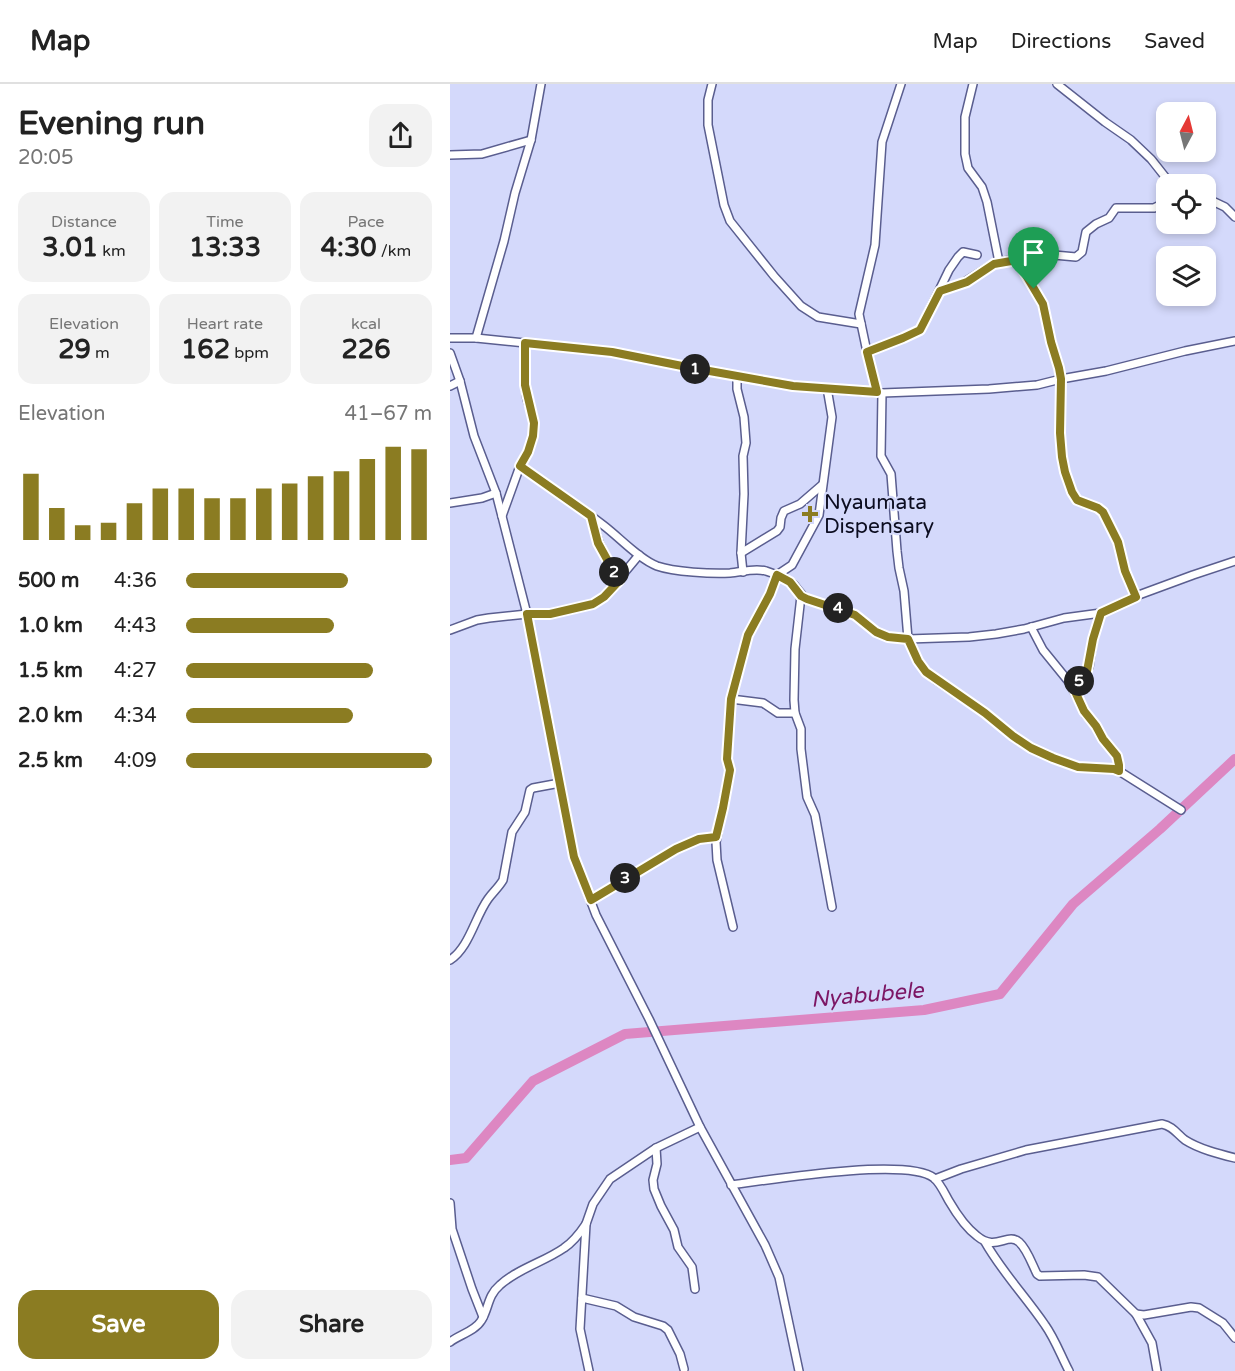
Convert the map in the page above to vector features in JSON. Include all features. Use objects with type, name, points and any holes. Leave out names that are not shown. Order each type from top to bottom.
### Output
[{"type":"street","points":[[712,84],[708,100],[708,125],[724,205],[733,225],[801,306],[818,317],[861,324]]},
{"type":"street","points":[[901,84],[882,142],[875,244],[860,308],[867,352],[880,392],[881,456],[891,474],[897,551],[905,598],[908,639],[926,672],[1031,748],[1078,767],[1119,771],[1181,810]]},
{"type":"street","points":[[973,84],[965,117],[965,154],[970,172],[982,187],[987,202],[999,262]]},
{"type":"street","points":[[1058,84],[1131,140],[1163,174]]},
{"type":"street","points":[[476,338],[531,140],[540,85]]},
{"type":"street","points":[[450,155],[482,154],[531,140]]},
{"type":"street","points":[[1216,203],[1225,207],[1235,217]]},
{"type":"street","points":[[1225,207],[1235,206]]},
{"type":"street","points":[[940,291],[963,283],[999,262],[1054,255],[1076,258],[1084,248],[1086,232],[1096,224],[1110,218],[1116,208],[1156,207]]},
{"type":"street","points":[[867,352],[920,330],[958,257],[963,252],[977,255]]},
{"type":"street","points":[[1017,260],[1043,304],[1061,379],[1062,457],[1072,492],[1077,500],[1103,512],[1118,542],[1125,571],[1136,597]]},
{"type":"street","points":[[450,338],[476,338],[612,352],[793,386],[880,392],[1011,388],[1037,385],[1235,341]]},
{"type":"street","points":[[502,516],[533,436],[534,423],[525,385],[525,343]]},
{"type":"street","points":[[450,353],[460,381],[474,436],[496,493],[527,614],[574,857],[596,915],[700,1127],[765,1245],[779,1277],[799,1371]]},
{"type":"street","points":[[737,376],[746,442],[741,553],[743,572]]},
{"type":"street","points":[[450,386],[460,381]]},
{"type":"street","points":[[733,927],[717,860],[716,837],[730,770],[727,759],[731,699],[748,635],[770,594],[777,575],[792,565],[819,515],[832,417],[827,388]]},
{"type":"street","points":[[520,466],[591,516],[646,561],[666,569],[728,573],[766,571],[790,582],[801,596],[855,615],[876,632],[888,637],[908,639],[996,634],[1064,618],[1101,613],[1136,597],[1235,561]]},
{"type":"street","points":[[741,553],[777,531],[784,511],[800,504],[822,484]]},
{"type":"street","points":[[450,503],[482,498],[496,493]]},
{"type":"street","points":[[591,516],[598,543],[619,581]]},
{"type":"street","points":[[450,630],[477,620],[527,614],[550,614],[593,604],[604,597],[639,555]]},
{"type":"street","points":[[801,596],[794,658],[795,713],[801,729],[807,796],[817,824],[818,841],[832,907]]},
{"type":"street","points":[[1073,687],[1087,671],[1101,613]]},
{"type":"street","points":[[1031,627],[1043,650],[1073,687],[1084,711],[1117,756],[1119,771]]},
{"type":"street","points":[[731,699],[763,703],[778,713],[795,713]]},
{"type":"street","points":[[450,960],[460,952],[484,906],[503,880],[512,832],[525,812],[530,790],[560,783]]},
{"type":"street","points":[[591,900],[676,849],[699,839],[716,837]]},
{"type":"street","points":[[935,1179],[960,1169],[1026,1150],[1162,1124],[1169,1125],[1186,1140],[1235,1158]]},
{"type":"street","points":[[589,1371],[580,1329],[586,1224],[593,1204],[610,1179],[656,1148],[700,1127]]},
{"type":"street","points":[[656,1148],[654,1189],[674,1230],[678,1248],[692,1267],[695,1289]]},
{"type":"street","points":[[731,1185],[827,1173],[878,1170],[910,1170],[924,1173],[935,1179],[962,1222],[975,1236],[991,1244],[1011,1239],[1020,1243],[1040,1276],[1098,1277],[1136,1314],[1152,1343],[1157,1371]]},
{"type":"street","points":[[450,1203],[451,1229],[483,1317]]},
{"type":"street","points":[[450,1342],[477,1325],[483,1317],[489,1299],[499,1285],[566,1247],[586,1224]]},
{"type":"street","points":[[985,1242],[999,1265],[1047,1328],[1069,1371]]},
{"type":"street","points":[[582,1298],[616,1306],[634,1317],[663,1326],[668,1330],[680,1354],[684,1369]]},
{"type":"street","points":[[1136,1314],[1199,1308],[1223,1323],[1235,1338]]},
{"type":"waterway","name":"Nyabubele","points":[[450,1160],[466,1158],[533,1081],[625,1034],[924,1010],[1000,994],[1073,904],[1160,829],[1235,759]]},
{"type":"place","name":"Nyaumata Dispensary","points":[[810,514]]},
{"type":"route","points":[[1017,260],[1034,289],[1043,304],[1061,379],[1060,427],[1065,472],[1077,500],[1103,512],[1118,542],[1125,571],[1136,597],[1101,613],[1087,671],[1073,687],[1084,711],[1117,756],[1119,771],[1078,767],[1031,748],[926,672],[908,639],[888,637],[876,632],[855,615],[807,599],[801,596],[790,582],[777,575],[764,608],[748,635],[731,699],[727,759],[730,770],[716,837],[699,839],[676,849],[591,900],[574,857],[527,614],[550,614],[593,604],[604,597],[619,581],[598,543],[591,516],[520,466],[528,452],[534,423],[525,385],[525,343],[612,352],[793,386],[877,392],[867,352],[920,330],[940,291],[967,282],[994,264],[1017,260]]}]
